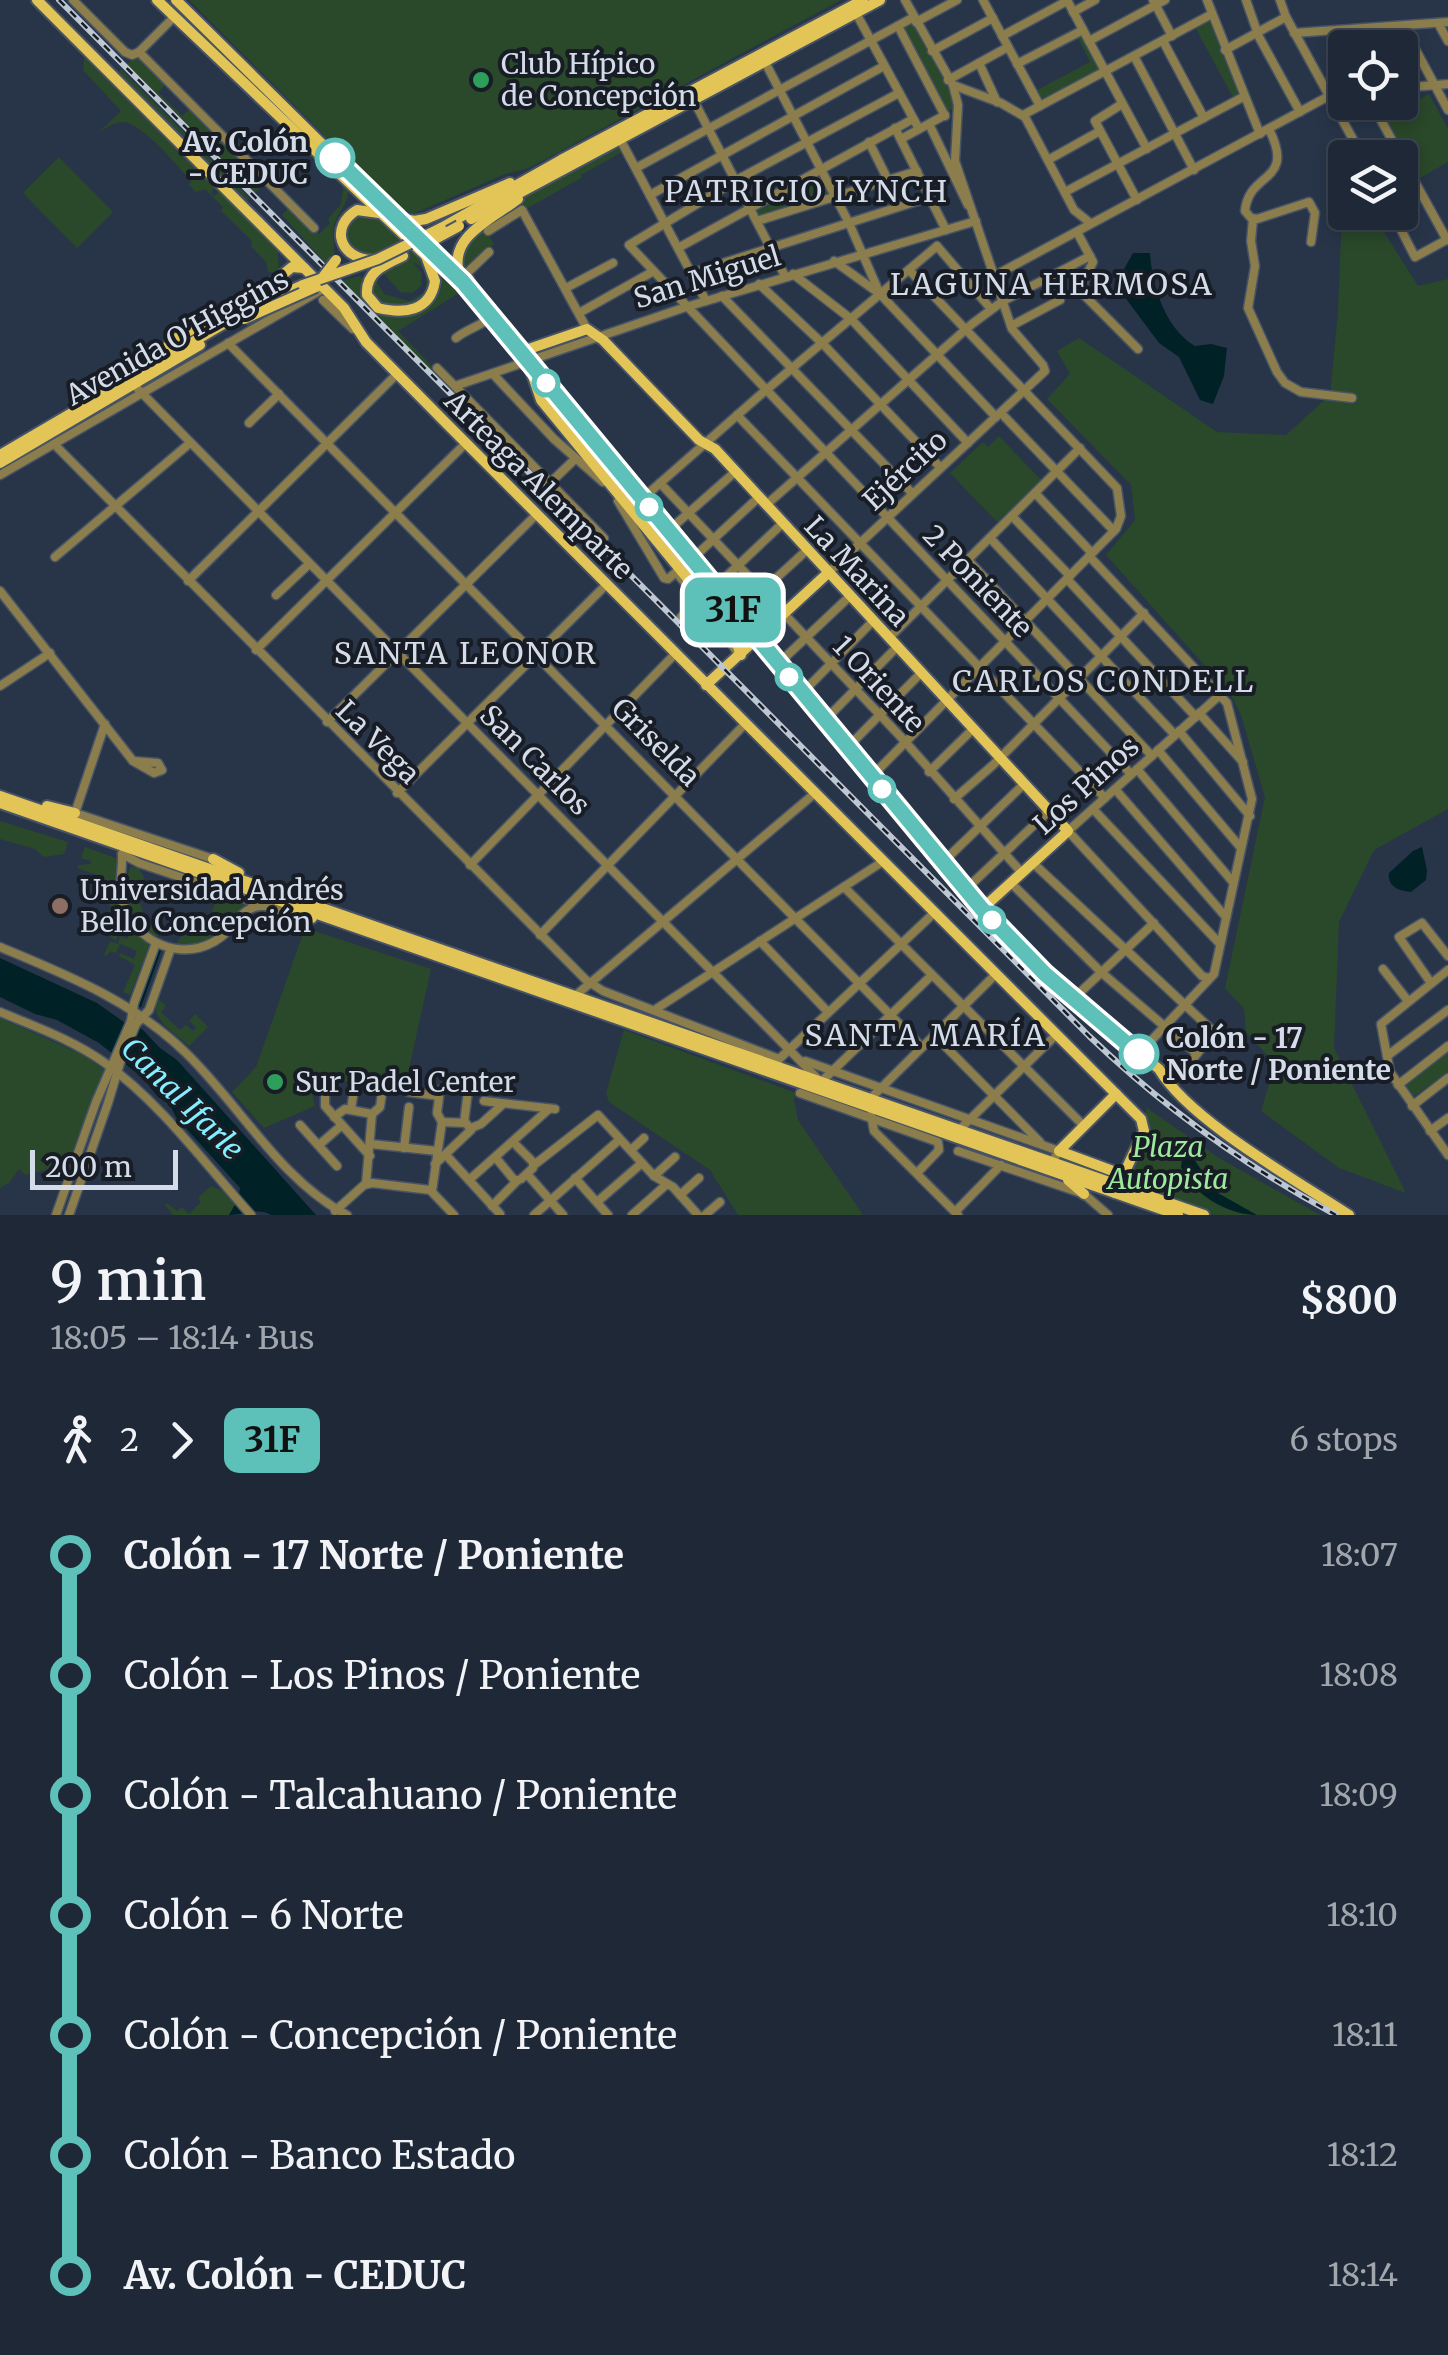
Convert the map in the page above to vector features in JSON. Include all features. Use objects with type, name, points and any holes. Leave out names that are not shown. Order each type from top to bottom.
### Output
[{"type":"main road","name":"Arteaga Alemparte","points":[[37,0],[352,317],[364,339],[466,444],[1141,1119],[1144,1127],[1118,1184]]},
{"type":"main road","points":[[157,0],[350,183],[390,214],[426,256],[434,271],[434,288],[426,302],[402,312],[378,308],[368,299],[366,284],[381,262],[457,223],[543,179],[620,139],[857,5],[880,0]]},
{"type":"main road","points":[[176,0],[464,284],[528,362],[544,403],[734,635],[740,655]]},
{"type":"main road","points":[[457,223],[530,177],[765,62],[857,5]]},
{"type":"main road","points":[[381,262],[352,256],[342,239],[349,215],[367,209],[414,221],[426,219],[530,177]]},
{"type":"main road","points":[[464,284],[456,258],[463,240],[543,179]]},
{"type":"main road","points":[[324,289],[336,260],[337,223],[348,207],[350,183]]},
{"type":"main road","points":[[348,207],[372,201]]},
{"type":"main road","points":[[280,276],[282,246]]},
{"type":"main road","points":[[426,256],[439,258]]},
{"type":"main road","name":"Avenida O'Higgins","points":[[0,464],[137,389],[271,298],[324,289],[381,262]]},
{"type":"main road","name":"Avenida O'Higgins","points":[[0,454],[147,366],[241,317],[381,262]]},
{"type":"main road","points":[[147,366],[170,342],[293,266],[304,268]]},
{"type":"main road","name":"San Miguel","points":[[520,352],[592,332]]},
{"type":"main road","name":"La Marina","points":[[592,332],[714,449],[1068,832]]},
{"type":"main road","points":[[0,446],[54,422]]},
{"type":"main road","name":"Ejército","points":[[706,686],[828,572]]},
{"type":"main road","points":[[734,635],[756,641]]},
{"type":"main road","points":[[0,796],[574,996],[776,1062],[871,1109],[959,1130],[1204,1215]]},
{"type":"main road","points":[[14,800],[75,812]]},
{"type":"main road","points":[[0,804],[871,1109],[1026,1168],[1118,1184]]},
{"type":"main road","name":"Los Pinos","points":[[982,909],[1068,832]]},
{"type":"main road","points":[[110,842],[122,854]]},
{"type":"main road","points":[[213,859],[271,890]]},
{"type":"main road","points":[[982,909],[1073,1000],[1159,1069],[1193,1109],[1348,1215]]},
{"type":"main road","points":[[290,914],[338,922]]},
{"type":"main road","points":[[1116,1094],[1060,1151],[1178,1215]]},
{"type":"main road","points":[[1060,1174],[1084,1194]]},
{"type":"street","points":[[73,0],[125,52],[132,54],[139,52],[174,17]]},
{"type":"street","points":[[904,0],[951,82],[958,108],[954,154],[1011,326],[1060,300]]},
{"type":"street","points":[[636,168],[871,40],[957,0]]},
{"type":"street","points":[[983,0],[1040,106]]},
{"type":"street","points":[[1002,36],[1067,0],[1147,149]]},
{"type":"street","points":[[1073,12],[1095,0]]},
{"type":"street","points":[[1207,0],[1243,97],[1279,156],[1245,203],[1246,213],[1253,218]]},
{"type":"street","points":[[1246,0],[1257,32],[1300,112]]},
{"type":"street","points":[[1280,0],[1328,94]]},
{"type":"street","points":[[1088,41],[1158,2],[1168,38],[1204,118]]},
{"type":"street","points":[[857,5],[871,40],[919,129]]},
{"type":"street","points":[[1023,115],[1212,14]]},
{"type":"street","points":[[1225,50],[1286,17]]},
{"type":"street","points":[[932,51],[993,18]]},
{"type":"street","points":[[1348,30],[1443,22],[1448,41]]},
{"type":"street","points":[[898,26],[945,116]]},
{"type":"street","points":[[1403,26],[1448,110]]},
{"type":"street","points":[[1017,64],[1083,30]]},
{"type":"street","points":[[1294,33],[1328,31]]},
{"type":"street","points":[[951,82],[1008,47]]},
{"type":"street","points":[[139,52],[314,228]]},
{"type":"street","points":[[1134,56],[1194,170]]},
{"type":"street","points":[[765,62],[849,223],[880,294]]},
{"type":"street","points":[[979,63],[997,102]]},
{"type":"street","points":[[650,195],[884,66]]},
{"type":"street","points":[[951,82],[1023,115],[1076,213],[1090,222]]},
{"type":"street","points":[[1418,87],[1448,84]]},
{"type":"street","points":[[665,223],[899,93]]},
{"type":"street","points":[[695,95],[708,129],[789,275],[851,320],[968,442]]},
{"type":"street","points":[[1064,192],[1243,97]]},
{"type":"street","points":[[994,276],[1328,97]]},
{"type":"street","points":[[1122,104],[1095,119],[1137,200]]},
{"type":"street","points":[[901,139],[958,108]]},
{"type":"street","points":[[678,248],[913,119]]},
{"type":"street","points":[[929,124],[964,200],[971,206]]},
{"type":"street","points":[[896,128],[946,230]]},
{"type":"street","points":[[1048,160],[1100,131]]},
{"type":"street","points":[[620,139],[706,300]]},
{"type":"street","points":[[869,142],[888,180]]},
{"type":"street","points":[[757,221],[916,171]]},
{"type":"street","points":[[1401,230],[1416,258],[1448,240],[1418,188]]},
{"type":"street","points":[[692,273],[930,197]]},
{"type":"street","points":[[1253,218],[1308,202],[1315,212],[1311,242]]},
{"type":"street","name":"La Marina","points":[[488,232],[522,210],[592,332]]},
{"type":"street","points":[[1253,218],[1251,240],[1256,266],[1248,308],[1277,372],[1289,386],[1301,392],[1352,398]]},
{"type":"street","name":"San Miguel","points":[[455,386],[528,362],[592,332],[976,222]]},
{"type":"street","name":"2 Poniente","points":[[665,223],[628,244],[824,454],[1134,772],[1232,882]]},
{"type":"street","points":[[1077,232],[1092,266],[1083,282],[1084,295],[1138,349]]},
{"type":"street","points":[[927,235],[991,309]]},
{"type":"street","points":[[642,499],[937,246]]},
{"type":"street","points":[[464,284],[470,280],[468,272],[489,252]]},
{"type":"street","points":[[692,559],[762,501],[798,478],[991,309],[1090,256]]},
{"type":"street","points":[[834,261],[880,294],[936,355],[1114,531]]},
{"type":"street","points":[[566,288],[613,263]]},
{"type":"street","points":[[872,777],[1114,531],[1121,518],[1119,490],[909,270]]},
{"type":"street","points":[[579,313],[652,272]]},
{"type":"street","points":[[759,284],[823,344],[940,467]]},
{"type":"street","name":"Avenida O'Higgins","points":[[0,475],[137,389],[324,289]]},
{"type":"street","points":[[722,296],[912,493]]},
{"type":"street","points":[[456,338],[476,330],[490,317]]},
{"type":"street","name":"Ejército","points":[[828,572],[1045,370],[1011,326]]},
{"type":"street","name":"Griselda","points":[[228,343],[738,856],[922,1048]]},
{"type":"street","points":[[437,368],[604,538]]},
{"type":"street","points":[[188,581],[397,374]]},
{"type":"street","points":[[493,374],[575,458],[600,477],[666,580],[676,572],[740,655]]},
{"type":"street","name":"San Carlos","points":[[137,389],[821,1082]]},
{"type":"street","points":[[249,423],[278,394]]},
{"type":"street","points":[[737,415],[1105,798]]},
{"type":"street","points":[[55,557],[190,443]]},
{"type":"street","name":"La Vega","points":[[54,444],[590,983]]},
{"type":"street","points":[[256,650],[466,444]]},
{"type":"street","points":[[824,720],[855,690],[922,607],[1080,448]]},
{"type":"street","points":[[550,482],[575,458]]},
{"type":"street","points":[[668,531],[735,472]]},
{"type":"street","name":"1 Oriente","points":[[660,484],[880,715],[1022,873]]},
{"type":"street","points":[[1035,494],[1230,708],[1252,799],[1214,972],[1147,1044]]},
{"type":"street","points":[[327,722],[536,514]]},
{"type":"street","points":[[1012,516],[1121,636],[1244,762]]},
{"type":"street","points":[[715,587],[783,524]]},
{"type":"street","points":[[990,538],[1177,733],[1250,816]]},
{"type":"street","points":[[737,614],[807,550]]},
{"type":"street","points":[[968,560],[1155,753],[1240,848]]},
{"type":"street","points":[[276,595],[309,564]]},
{"type":"street","points":[[397,792],[606,585]]},
{"type":"street","points":[[0,591],[134,761]]},
{"type":"street","points":[[778,664],[850,596]]},
{"type":"street","points":[[681,618],[699,602]]},
{"type":"street","points":[[954,799],[1144,613]]},
{"type":"street","points":[[802,692],[874,621]]},
{"type":"street","points":[[707,642],[721,630]]},
{"type":"street","points":[[756,641],[982,909]]},
{"type":"street","points":[[0,686],[50,653]]},
{"type":"street","points":[[470,866],[675,654]]},
{"type":"street","points":[[847,748],[922,673]]},
{"type":"street","name":"Los Pinos","points":[[1068,832],[1220,694]]},
{"type":"street","points":[[105,724],[75,812],[213,859]]},
{"type":"street","points":[[540,935],[744,724]]},
{"type":"street","points":[[929,772],[973,729]]},
{"type":"street","points":[[942,863],[1024,784]]},
{"type":"street","points":[[1114,790],[1225,916]]},
{"type":"street","points":[[574,996],[814,794]]},
{"type":"street","points":[[1093,809],[1220,944]]},
{"type":"street","points":[[965,890],[1049,810]]},
{"type":"street","name":"La Marina","points":[[1068,832],[1209,978]]},
{"type":"street","points":[[263,906],[246,910],[223,936],[211,943],[194,948],[171,948],[156,943],[137,928],[125,908],[120,890],[122,854],[290,914]]},
{"type":"street","points":[[650,1022],[655,1010],[882,862]]},
{"type":"street","points":[[1033,863],[1214,1032],[1181,1074]]},
{"type":"street","points":[[1010,883],[1102,972],[1196,1054]]},
{"type":"street","points":[[844,887],[1084,1126]]},
{"type":"street","points":[[590,983],[776,1062],[933,914]]},
{"type":"street","points":[[1432,983],[1399,938],[1420,922],[1448,956]]},
{"type":"street","points":[[1073,1000],[1154,924]]},
{"type":"street","points":[[760,941],[828,1012]]},
{"type":"street","points":[[56,1215],[133,1024],[133,1010],[156,943]]},
{"type":"street","points":[[0,947],[78,980],[143,1017],[190,1057],[302,1183],[336,1213],[348,1215]]},
{"type":"street","points":[[133,1024],[149,1010],[171,948]]},
{"type":"street","points":[[1383,969],[1408,1000]]},
{"type":"street","points":[[1448,970],[1382,1022],[1389,1070],[1448,1155]]},
{"type":"street","points":[[821,1082],[932,975]]},
{"type":"street","points":[[994,976],[882,1087],[871,1109],[874,1131],[956,1213],[1001,1165]]},
{"type":"street","points":[[1386,1056],[1448,1010]]},
{"type":"street","points":[[0,1012],[116,1065],[250,1215]]},
{"type":"street","points":[[934,1036],[1043,1145]]},
{"type":"street","points":[[959,1130],[1055,1036]]},
{"type":"street","points":[[1398,1084],[1448,1046]]},
{"type":"street","points":[[801,1060],[1060,1151],[1052,1162]]},
{"type":"street","points":[[1412,1106],[1448,1078]]},
{"type":"street","points":[[318,1145],[344,1109],[372,1114],[380,1108],[383,1086]]},
{"type":"street","points":[[351,1110],[354,1089]]},
{"type":"street","points":[[408,1092],[439,1094],[436,1113],[442,1122],[441,1153],[435,1164],[432,1190]]},
{"type":"street","points":[[441,1153],[470,1133],[468,1092]]},
{"type":"street","points":[[69,1215],[105,1094]]},
{"type":"street","points":[[324,1094],[325,1106],[370,1156]]},
{"type":"street","points":[[800,1094],[871,1109],[940,1145],[916,1173]]},
{"type":"street","points":[[469,1180],[551,1110],[484,1101]]},
{"type":"street","points":[[442,1122],[481,1124],[503,1104]]},
{"type":"street","points":[[404,1148],[409,1107]]},
{"type":"street","points":[[336,1213],[366,1184],[372,1114]]},
{"type":"street","points":[[492,1206],[594,1114],[654,1176],[702,1215],[720,1202]]},
{"type":"street","points":[[1430,1131],[1448,1118]]},
{"type":"street","points":[[300,1124],[337,1166]]},
{"type":"street","points":[[631,1150],[644,1138]]},
{"type":"street","points":[[534,1215],[619,1140]]},
{"type":"street","points":[[514,1143],[534,1165]]},
{"type":"street","points":[[371,1144],[441,1153],[500,1214]]},
{"type":"street","points":[[958,1151],[979,1152],[1001,1165],[1026,1168],[1084,1194],[1110,1215],[1118,1184]]},
{"type":"street","points":[[654,1176],[675,1157]]},
{"type":"street","points":[[496,1158],[516,1181]]},
{"type":"street","points":[[597,1202],[642,1162]]},
{"type":"street","points":[[527,1174],[563,1215]]},
{"type":"street","points":[[575,1178],[608,1215]]},
{"type":"street","points":[[680,1195],[698,1178]]},
{"type":"street","points":[[366,1184],[432,1190],[454,1215]]},
{"type":"street","points":[[632,1215],[667,1184]]},
{"type":"green space","name":"Club Hípico de Concepción","points":[[189,0],[841,0],[529,168],[505,174],[413,214],[393,204]]},
{"type":"green space","points":[[1209,20],[1239,94],[1234,99],[1195,27]]},
{"type":"green space","points":[[912,22],[953,97],[954,108],[947,112],[902,26]]},
{"type":"green space","points":[[1082,34],[1100,72],[1040,101],[1035,91],[1090,62],[1077,36]]},
{"type":"green space","points":[[137,55],[167,83],[158,92],[182,116],[191,108],[265,183],[255,193],[127,64]]},
{"type":"green space","points":[[84,58],[214,188],[214,196],[219,192],[278,251],[279,272],[268,272],[266,262],[251,246],[252,241],[221,211],[223,207],[205,189],[196,192],[177,165],[139,129],[122,122],[99,132],[121,111],[83,70]]},
{"type":"green space","points":[[121,69],[249,198],[246,202],[119,72]]},
{"type":"green space","points":[[1429,94],[1448,129],[1448,162],[1420,178],[1418,140],[1398,140],[1387,120],[1418,120],[1418,100]]},
{"type":"green space","points":[[617,147],[622,152],[526,209],[523,204],[486,231],[494,244],[463,273],[459,260],[486,225],[529,194]]},
{"type":"green space","points":[[59,157],[113,212],[77,248],[23,193]]},
{"type":"green space","points":[[819,172],[831,196],[759,217],[754,208]]},
{"type":"green space","points":[[344,179],[347,199],[333,232],[334,257],[327,265],[282,215],[290,207],[319,234],[341,204]]},
{"type":"green space","points":[[354,215],[376,215],[423,260],[433,278],[424,301],[399,309],[375,302],[370,293],[374,277],[384,294],[409,301],[427,291],[425,269],[413,262],[422,274],[421,286],[412,293],[400,292],[366,253],[352,253],[346,233]]},
{"type":"green space","points":[[1341,230],[1383,230],[1418,286],[1448,279],[1448,809],[1374,850],[1339,922],[1334,1048],[1406,1193],[1339,1168],[1261,1111],[1275,1064],[1246,1032],[1244,1009],[1225,988],[1265,797],[1241,715],[1231,695],[1106,555],[1135,520],[1131,485],[1047,399],[1070,374],[1057,351],[1079,338],[1217,432],[1286,435],[1330,395]]},
{"type":"green space","points":[[437,274],[459,293],[398,331],[557,496],[342,281],[359,276],[365,280],[371,306],[420,311]]},
{"type":"green space","points":[[999,436],[1042,481],[997,522],[950,473],[983,442],[988,447]]},
{"type":"green space","points":[[0,821],[68,842],[64,854],[44,857],[35,849],[0,839]]},
{"type":"green space","points":[[85,847],[118,859],[117,896],[121,908],[110,906],[102,887],[105,878],[77,868],[91,864],[81,858]]},
{"type":"green space","points":[[131,866],[144,877],[138,897],[146,920],[165,927],[164,933],[155,937],[140,924],[130,906],[126,886]]},
{"type":"green space","points":[[227,898],[249,906],[208,940],[176,945],[182,935],[201,930],[215,903]]},
{"type":"green space","points":[[109,909],[122,911],[150,944],[130,995],[123,992],[135,965],[119,956],[120,953],[134,959],[137,951],[120,944],[116,953],[104,955],[110,941],[118,944],[120,936],[127,939],[129,935],[120,930],[116,941],[108,935],[113,920]]},
{"type":"green space","points":[[305,928],[431,969],[407,1078],[383,1083],[357,1082],[307,1073],[315,1106],[264,1128],[232,1092],[256,1067]]},
{"type":"green space","points":[[157,998],[166,1006],[161,1012],[180,1030],[186,1025],[193,1031],[196,1027],[189,1021],[195,1014],[208,1027],[189,1046],[160,1020]]},
{"type":"green space","points":[[0,1018],[84,1055],[104,1070],[66,1168],[55,1174],[45,1170],[26,1175],[19,1169],[0,1188]]},
{"type":"green space","points":[[624,1030],[796,1093],[798,1120],[863,1215],[738,1215],[710,1170],[609,1102],[606,1093]]},
{"type":"green space","points":[[1448,1049],[1448,1072],[1412,1098],[1403,1083]]},
{"type":"green space","name":"Plaza Autopista","points":[[1147,1108],[1219,1158],[1320,1215],[1214,1215],[1125,1183],[1147,1132]]},
{"type":"green space","points":[[211,1186],[223,1191],[235,1204],[229,1215],[173,1215],[165,1205],[177,1211],[182,1207],[189,1214]]},
{"type":"water","points":[[1133,253],[1150,253],[1162,305],[1176,329],[1195,346],[1227,348],[1224,376],[1213,404],[1200,400],[1179,357],[1159,343],[1124,296],[1124,269]]},
{"type":"water","points":[[1422,847],[1426,880],[1411,892],[1395,887],[1389,873]]},
{"type":"water","name":"Canal Ifarle","points":[[0,958],[97,1003],[128,1025],[142,1029],[177,1060],[316,1215],[256,1211],[229,1215],[240,1188],[176,1117],[170,1105],[99,1043],[57,1020],[0,997]]},
{"type":"water","points":[[1184,1144],[1216,1192],[1257,1215],[1223,1207],[1193,1186],[1181,1167]]},
{"type":"waterway","points":[[140,1006],[160,950]]},
{"type":"railway","points":[[59,0],[1089,1036],[1206,1134],[1336,1215]]},
{"type":"bus line","name":"31F","points":[[335,158],[463,282],[982,909],[1045,974],[1139,1054]]},
{"type":"place","name":"Club Hípico de Concepción","points":[[481,80]]},
{"type":"place","name":"Av. Colón - CEDUC","points":[[335,158]]},
{"type":"place","name":"Universidad Andrés Bello Concepción","points":[[60,906]]},
{"type":"place","name":"Colón - 17 Norte / Poniente","points":[[1139,1054]]},
{"type":"place","name":"Sur Padel Center","points":[[275,1082]]},
{"type":"district","name":"PATRICIO LYNCH","points":[[807,192]]},
{"type":"district","name":"LAGUNA HERMOSA","points":[[1052,285]]},
{"type":"district","name":"SANTA LEONOR","points":[[466,654]]},
{"type":"district","name":"CARLOS CONDELL","points":[[1104,682]]},
{"type":"district","name":"SANTA MARÍA","points":[[926,1036]]}]
